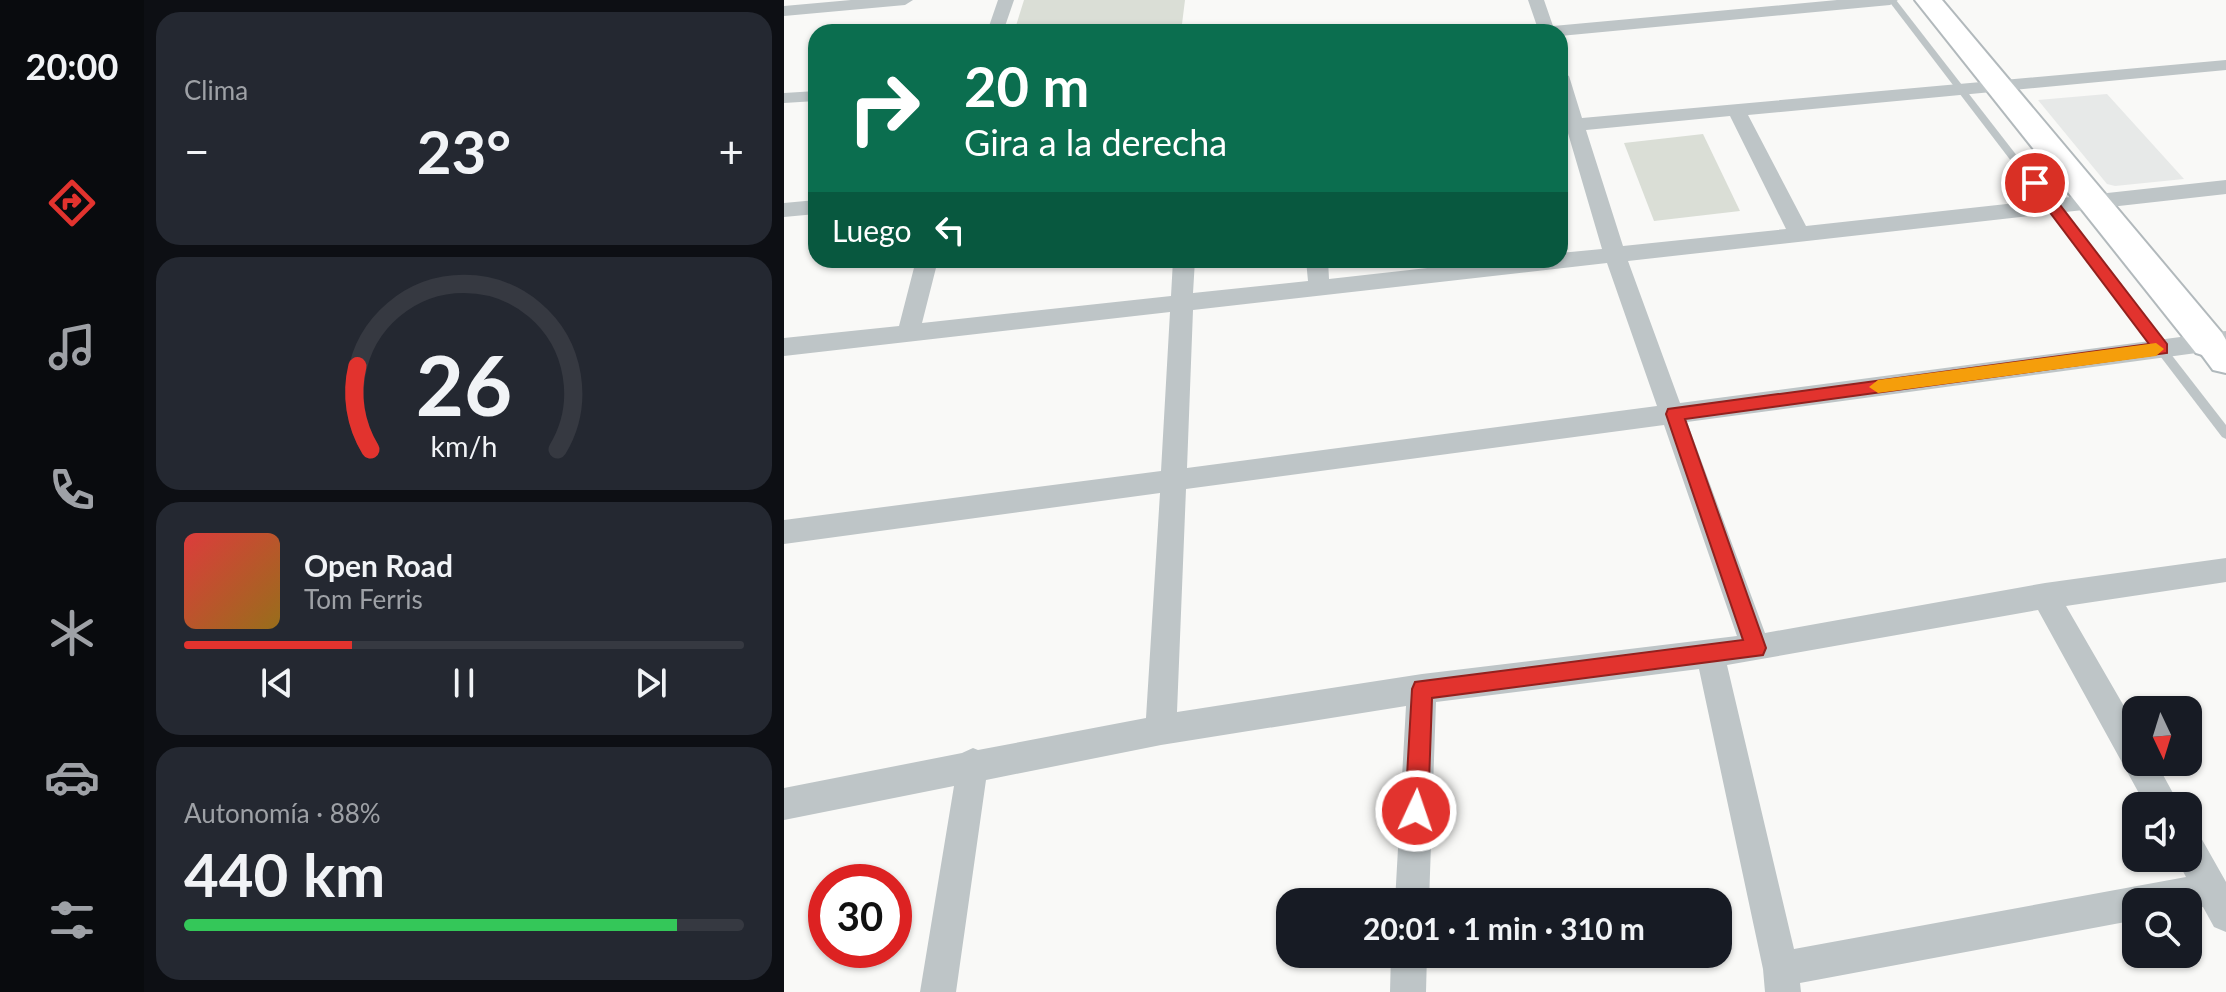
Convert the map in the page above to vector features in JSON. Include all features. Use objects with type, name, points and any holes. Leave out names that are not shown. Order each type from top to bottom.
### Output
[{"type":"main road","points":[[1928,0],[2222,355]]},
{"type":"street","points":[[784,11],[905,0]]},
{"type":"street","points":[[998,24],[1006,0]]},
{"type":"street","points":[[1536,0],[1544,24]]},
{"type":"street","points":[[1568,30],[1891,0]]},
{"type":"street","points":[[1574,125],[2226,65]]},
{"type":"street","points":[[784,98],[808,96]]},
{"type":"street","points":[[1568,104],[1615,255],[1756,648]]},
{"type":"street","points":[[1737,111],[1800,235]]},
{"type":"street","points":[[1568,260],[2226,187]]},
{"type":"street","points":[[784,210],[808,208]]},
{"type":"street","points":[[908,334],[925,268]]},
{"type":"street","points":[[1161,730],[1184,268]]},
{"type":"street","points":[[1318,268],[1319,288]]},
{"type":"street","points":[[784,347],[1498,268]]},
{"type":"street","points":[[784,532],[2161,349],[2222,355]]},
{"type":"street","points":[[784,804],[973,764],[1161,730],[1422,689],[1756,648],[2045,596],[2226,570]]},
{"type":"street","points":[[2045,596],[2122,732]]},
{"type":"street","points":[[1710,654],[1782,981],[2122,906]]},
{"type":"street","points":[[1413,888],[1422,689]]},
{"type":"street","points":[[938,992],[973,764]]},
{"type":"street","points":[[2202,872],[2219,902]]},
{"type":"street","points":[[1408,992],[1409,968]]},
{"type":"lane","points":[[1891,0],[1963,89],[2226,434]]},
{"type":"shaded area","points":[[1024,0],[1185,0],[1182,24],[1016,24]]},
{"type":"shaded area","points":[[2107,94],[2184,179],[2115,186],[2107,184],[2038,100]]},
{"type":"shaded area","points":[[1703,134],[1740,211],[1654,221],[1624,143]]},
{"type":"slow traffic","points":[[1878,387],[2156,349]]},
{"type":"route","points":[[1416,811],[1422,689],[1756,648],[1674,414],[2161,349],[2035,183]]}]
